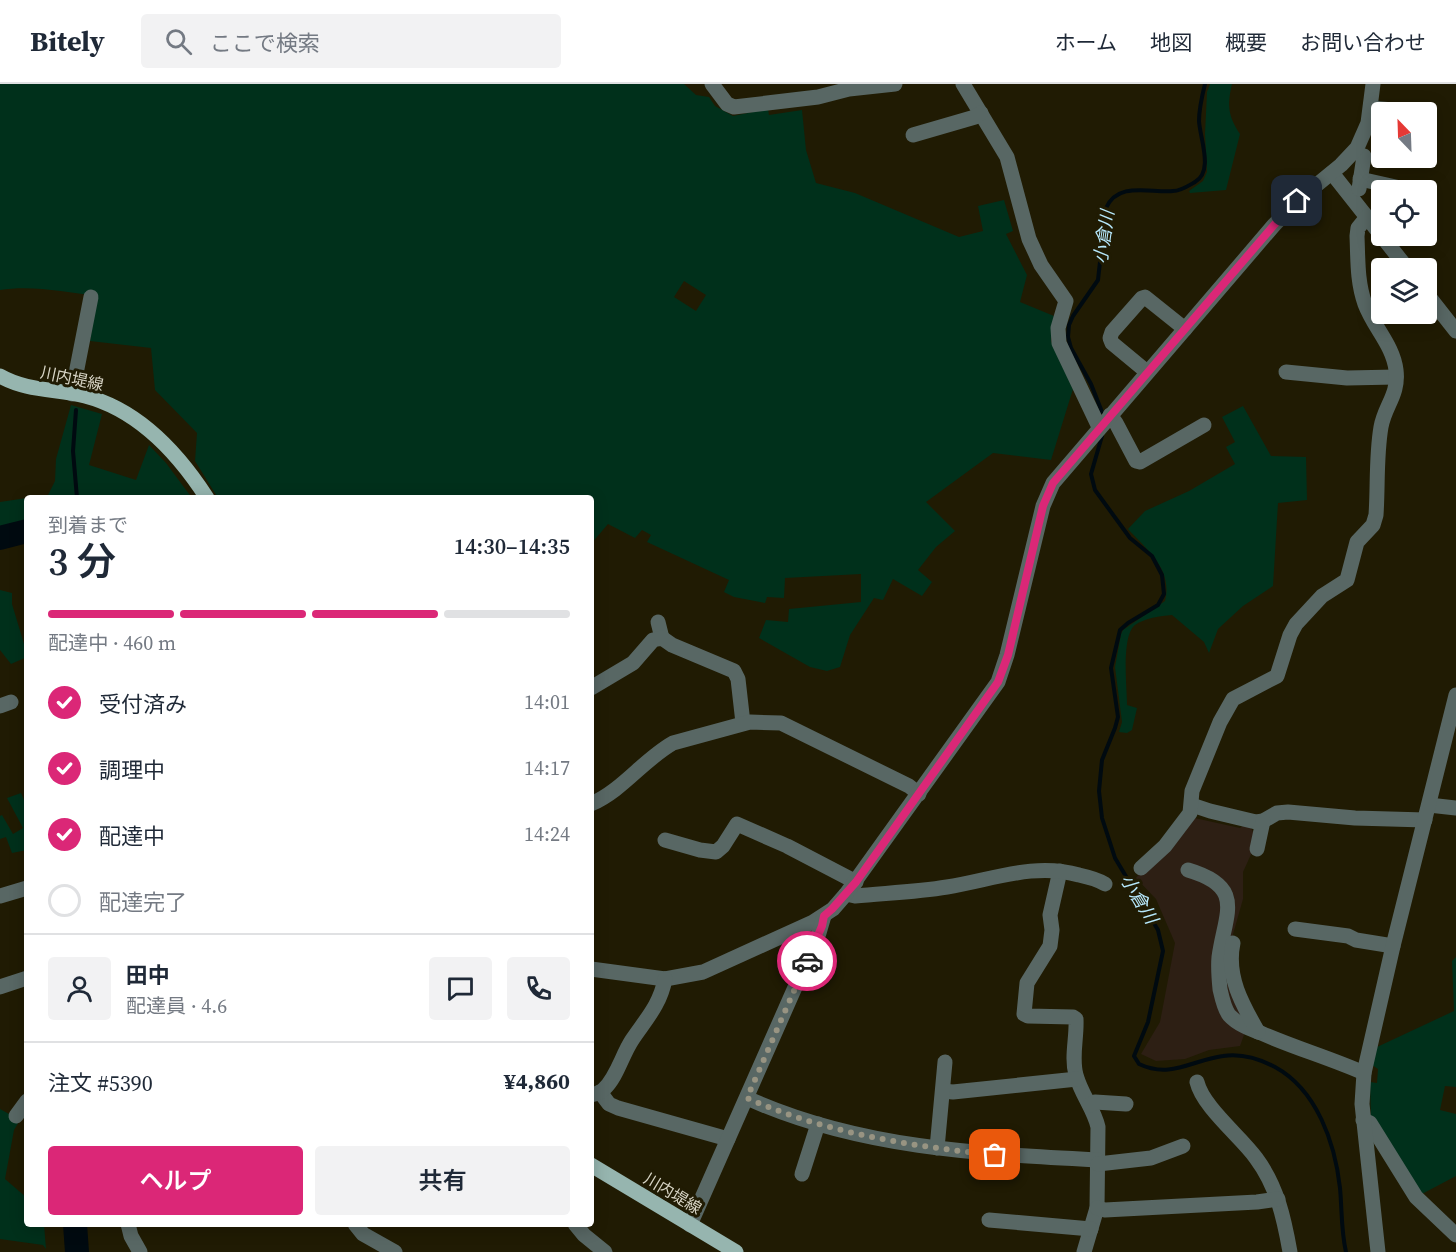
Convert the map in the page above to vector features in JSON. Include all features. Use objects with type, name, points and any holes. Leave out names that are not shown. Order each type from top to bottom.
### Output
[{"type":"main road","name":"川内堤線","points":[[2,378],[33,388],[103,402],[131,416],[186,468],[205,495]]},
{"type":"main road","name":"川内堤線","points":[[594,1167],[736,1252]]},
{"type":"street","points":[[712,84],[727,104],[734,107],[818,97],[849,88],[895,84]]},
{"type":"street","points":[[963,84],[1008,157],[1029,238],[1036,256],[1066,301],[1058,328],[1059,343],[1105,421],[1116,423],[1136,461],[1140,462],[1204,425]]},
{"type":"street","points":[[1372,102],[1373,84]]},
{"type":"street","points":[[594,969],[665,979],[703,972],[824,916],[846,894],[998,682],[1008,655],[1035,535],[1047,494],[1053,483],[1286,212],[1348,158],[1362,140],[1371,108]]},
{"type":"street","points":[[913,135],[975,117],[981,113]]},
{"type":"street","points":[[1353,200],[1359,192],[1364,156]]},
{"type":"street","points":[[1332,173],[1399,258]]},
{"type":"street","points":[[1360,179],[1371,181]]},
{"type":"street","points":[[1141,868],[1165,846],[1190,813],[1192,791],[1220,722],[1233,699],[1277,676],[1290,635],[1296,624],[1322,596],[1347,580],[1357,542],[1373,525],[1376,515],[1382,425],[1396,391],[1396,377],[1391,351],[1370,315],[1360,287],[1358,228],[1366,217]]},
{"type":"street","points":[[72,394],[91,297]]},
{"type":"street","points":[[1147,372],[1112,343],[1110,338],[1112,332],[1142,298],[1145,297],[1185,329]]},
{"type":"street","points":[[1437,307],[1456,331]]},
{"type":"street","points":[[1286,372],[1347,378],[1396,377]]},
{"type":"street","points":[[657,622],[662,638],[672,645],[734,671],[738,679],[743,723]]},
{"type":"street","points":[[594,686],[633,663],[653,640],[662,638]]},
{"type":"street","points":[[1378,1252],[1363,1120],[1364,1073],[1393,946],[1456,695]]},
{"type":"street","points":[[594,803],[610,795],[667,746],[680,740],[758,720],[786,725],[909,786],[919,794]]},
{"type":"street","points":[[1192,805],[1230,816],[1263,821],[1277,813],[1288,812],[1355,818],[1456,808]]},
{"type":"street","points":[[1257,849],[1263,821]]},
{"type":"street","points":[[665,840],[716,852],[723,846],[737,824],[787,846],[856,882]]},
{"type":"street","points":[[846,894],[855,896],[963,885],[1029,870],[1060,871],[1099,880],[1105,884]]},
{"type":"street","points":[[1188,870],[1214,880],[1225,894],[1229,912],[1219,965],[1223,1001],[1229,1015],[1236,1022],[1258,1032],[1364,1073]]},
{"type":"street","points":[[1060,871],[1050,915],[1052,937],[1039,966],[1027,983],[1023,1014],[1074,1018],[1076,1024],[1077,1079],[1098,1127],[1097,1208],[1084,1252]]},
{"type":"street","points":[[0,896],[24,889]]},
{"type":"street","points":[[690,1225],[819,933],[824,916]]},
{"type":"street","points":[[1295,929],[1348,936],[1356,940],[1393,946]]},
{"type":"street","points":[[1233,941],[1229,961],[1233,977],[1243,1005],[1258,1032]]},
{"type":"street","points":[[0,987],[24,979]]},
{"type":"street","points":[[665,979],[664,988],[649,1019],[632,1041],[607,1085],[596,1094],[618,1108],[728,1140]]},
{"type":"street","points":[[937,1148],[945,1062]]},
{"type":"street","points":[[943,1091],[965,1091],[1077,1079]]},
{"type":"street","points":[[1197,1082],[1201,1095],[1262,1166],[1283,1214],[1290,1252]]},
{"type":"street","points":[[747,1098],[818,1124],[866,1137],[995,1155],[1098,1162],[1143,1159],[1183,1146]]},
{"type":"street","points":[[1090,1105],[1095,1102],[1126,1104]]},
{"type":"street","points":[[16,1116],[24,1105]]},
{"type":"street","points":[[1363,1120],[1370,1123],[1416,1197],[1456,1235]]},
{"type":"street","points":[[802,1174],[818,1124]]},
{"type":"street","points":[[1097,1208],[1105,1210],[1257,1203],[1278,1199]]},
{"type":"street","points":[[989,1220],[1091,1229]]},
{"type":"street","points":[[129,1227],[140,1252]]},
{"type":"street","points":[[357,1227],[363,1234],[391,1251]]},
{"type":"street","points":[[578,1227],[605,1252]]},
{"type":"shaded area","points":[[1190,817],[1240,828],[1244,825],[1250,826],[1255,836],[1253,850],[1243,872],[1243,899],[1226,959],[1249,1021],[1240,1046],[1209,1050],[1185,1059],[1156,1061],[1141,1054],[1160,1022],[1175,943],[1156,899],[1136,878]]},
{"type":"green space","points":[[0,84],[684,84],[696,95],[709,97],[715,106],[733,116],[768,109],[769,115],[802,110],[806,150],[816,183],[855,193],[959,237],[983,231],[978,206],[1004,200],[1013,231],[1006,234],[1027,275],[1020,302],[1054,316],[1051,341],[1073,389],[1051,460],[993,453],[926,502],[955,531],[936,547],[918,570],[932,582],[922,596],[893,579],[883,600],[874,598],[850,635],[840,667],[827,671],[810,667],[759,638],[766,620],[788,622],[789,609],[861,602],[861,574],[785,578],[784,598],[767,597],[765,603],[734,597],[724,592],[729,580],[647,542],[651,535],[642,530],[635,538],[608,524],[594,540],[594,495],[216,495],[195,461],[197,433],[155,390],[151,348],[90,341],[97,296],[61,291],[0,290]],"holes":[[[684,281],[706,295],[696,311],[674,297]]]},
{"type":"green space","points":[[1210,84],[1232,84],[1229,98],[1230,110],[1233,122],[1240,134],[1226,190],[1190,193],[1189,191],[1203,181],[1207,172],[1205,134],[1207,92]]},
{"type":"green space","points":[[71,405],[102,414],[89,465],[136,480],[149,445],[190,495],[48,495],[55,481],[56,459]]},
{"type":"green space","points":[[1243,406],[1271,456],[1306,457],[1307,500],[1278,503],[1273,586],[1243,606],[1218,629],[1209,653],[1204,642],[1172,615],[1148,619],[1135,625],[1131,631],[1126,651],[1126,675],[1127,705],[1137,708],[1132,730],[1127,733],[1119,732],[1122,722],[1115,667],[1121,634],[1123,630],[1165,601],[1166,590],[1165,579],[1157,561],[1128,529],[1145,511],[1189,491],[1235,464],[1226,447],[1235,442],[1222,417]]},
{"type":"green space","points":[[24,498],[24,541],[14,543],[0,535],[0,502]]},
{"type":"green space","points":[[0,590],[12,593],[12,604],[24,644],[24,658],[11,664],[0,650]]},
{"type":"green space","points":[[21,793],[24,800],[24,851],[12,853],[6,837],[0,839],[0,816],[2,815],[13,834],[23,828],[7,798]]},
{"type":"green space","points":[[1456,957],[1456,1087],[1445,1086],[1440,1110],[1456,1114],[1456,1176],[1420,1195],[1371,1120],[1370,1082],[1377,1083],[1378,1069],[1372,1065],[1377,1047],[1454,1011],[1452,961]]},
{"type":"green space","points":[[0,1109],[20,1120],[14,1130],[5,1179],[24,1195],[24,1227],[44,1227],[46,1249],[43,1245],[0,1239]]},
{"type":"waterway","name":"小倉川","points":[[1102,412],[1091,384],[1071,348],[1068,337],[1069,325],[1098,280],[1106,208],[1111,200],[1126,191],[1179,190],[1201,177],[1205,163],[1199,116],[1205,84]]},
{"type":"waterway","points":[[76,410],[73,451],[77,495]]},
{"type":"waterway","name":"小倉川","points":[[1102,436],[1091,474],[1095,490],[1130,538],[1152,556],[1162,575],[1164,594],[1158,605],[1120,630],[1111,668],[1118,717],[1102,760],[1099,791],[1102,818],[1115,858],[1158,930],[1163,951],[1148,1022],[1134,1056],[1139,1064],[1161,1070],[1223,1056],[1243,1056],[1269,1064],[1290,1077],[1313,1104],[1334,1153],[1346,1252]]},
{"type":"waterway","points":[[0,538],[24,532]]},
{"type":"waterway","points":[[75,1227],[77,1252]]},
{"type":"way so far","points":[[807,961],[747,1098],[816,1124],[866,1137],[995,1155]]},
{"type":"route","points":[[807,961],[824,916],[856,882],[998,682],[1008,655],[1043,506],[1053,483],[1297,201]]}]
